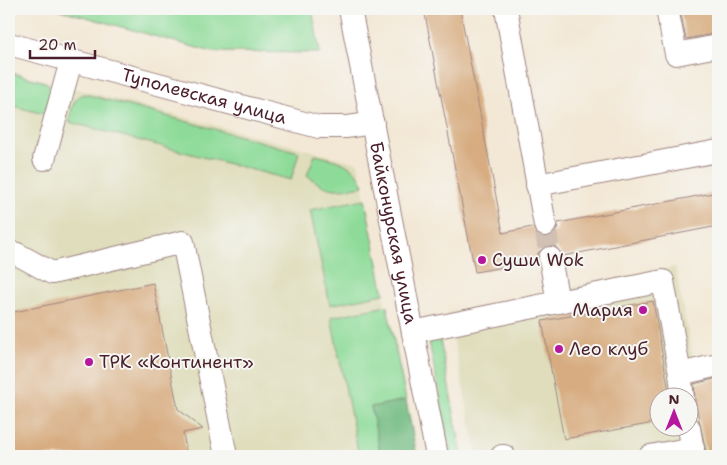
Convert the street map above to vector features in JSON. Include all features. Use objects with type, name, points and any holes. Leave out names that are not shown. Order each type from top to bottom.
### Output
[{"type":"street","name":"Байконурская улица","points":[[350,9],[437,456]]},
{"type":"street","points":[[506,9],[544,225]]},
{"type":"street","points":[[667,9],[676,54],[718,46]]},
{"type":"street","name":"Туполевская улица","points":[[9,44],[319,128],[347,128],[373,124]]},
{"type":"street","points":[[44,159],[71,61]]},
{"type":"street","points":[[537,185],[718,151]]},
{"type":"street","points":[[9,252],[17,254],[52,273],[183,242],[226,456]]},
{"type":"street","points":[[550,258],[558,302]]},
{"type":"street","points":[[413,332],[663,281],[681,388]]},
{"type":"street","points":[[680,374],[718,365]]},
{"type":"street","points":[[650,456],[692,444]]},
{"type":"shaded area","points":[[9,71],[358,163],[415,456],[9,456]]},
{"type":"shaded area","points":[[675,267],[693,359],[718,355],[718,456],[477,456],[448,313]]},
{"type":"green space","points":[[57,9],[312,9],[320,53],[212,52]]},
{"type":"green space","points":[[9,72],[45,82],[50,86],[51,92],[44,114],[9,105]]},
{"type":"green space","points":[[85,94],[299,152],[291,180],[69,122],[75,101]]},
{"type":"green space","points":[[315,155],[338,161],[351,167],[364,186],[334,189],[315,181],[307,175]]},
{"type":"green space","points":[[365,199],[384,294],[330,305],[310,210]]},
{"type":"green space","points":[[387,306],[406,400],[371,407],[381,456],[359,456],[331,317]]},
{"type":"green space","points":[[439,334],[462,455],[451,456],[428,336]]},
{"type":"green space","points":[[406,400],[417,456],[381,456],[371,407]]},
{"type":"building","points":[[424,9],[460,9],[503,233],[532,227],[540,237],[548,238],[557,230],[558,223],[718,192],[718,226],[563,256],[555,246],[547,245],[538,253],[537,261],[475,272]]},
{"type":"building","points":[[680,9],[718,9],[718,33],[686,39]]},
{"type":"building","name":"ТРК «Континент»","points":[[153,283],[178,409],[203,429],[183,433],[187,456],[9,456],[9,313]]},
{"type":"building","points":[[653,301],[668,388],[650,388],[650,424],[564,439],[542,321]]},
{"type":"building","points":[[718,378],[718,456],[707,456],[700,424],[700,388],[694,388],[694,384]]},
{"type":"tunnel","points":[[545,225],[550,258]]},
{"type":"place","name":"Суши Wok","points":[[482,260]]},
{"type":"place","name":"Мария","points":[[643,310]]},
{"type":"place","name":"Лео клуб","points":[[559,349]]},
{"type":"place","name":"ТРК «Континент»","points":[[89,362]]}]
